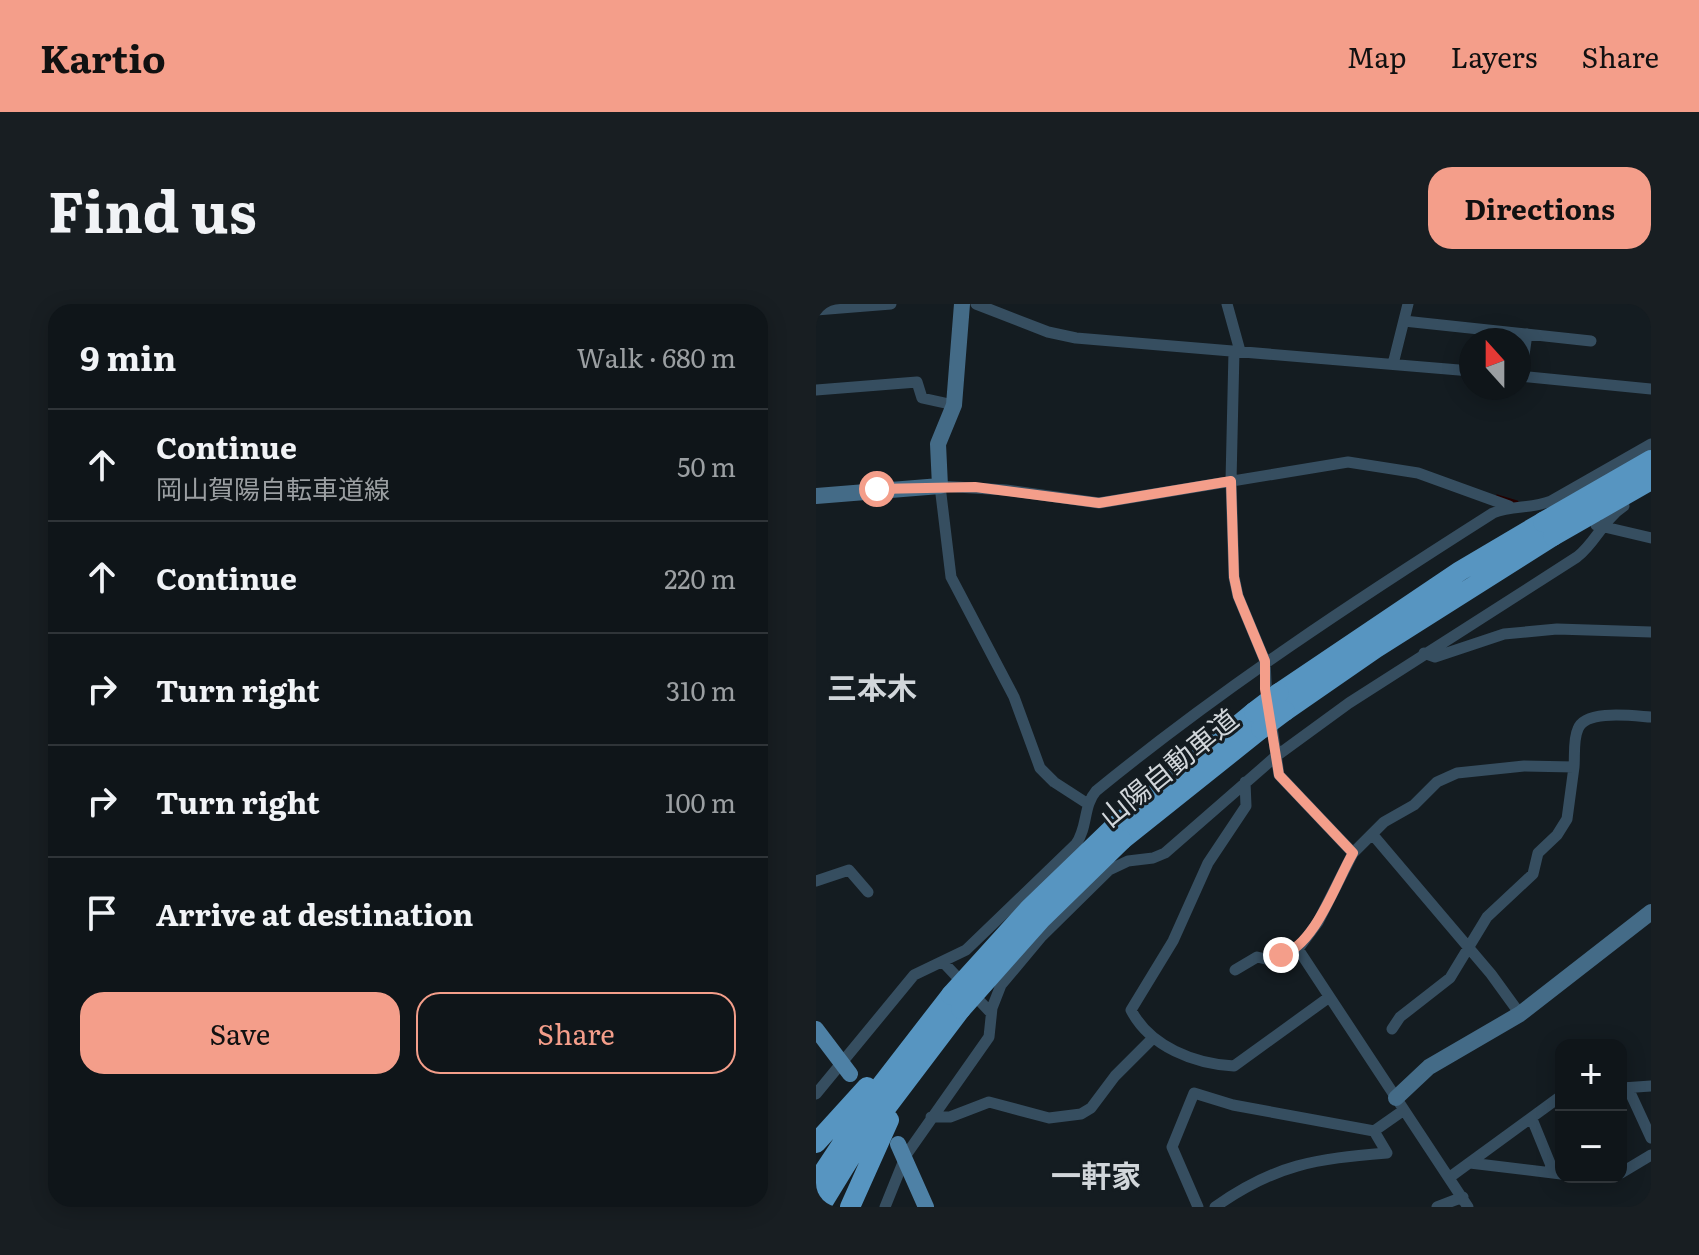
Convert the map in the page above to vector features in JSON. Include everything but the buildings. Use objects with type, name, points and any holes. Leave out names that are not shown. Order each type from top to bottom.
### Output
[{"type":"highway","name":"山陽自動車道","points":[[820,1207],[858,1145],[1029,909],[1282,702],[1376,648],[1543,522],[1651,460]]},
{"type":"highway","name":"山陽自動車道","points":[[1543,522],[1651,480]]},
{"type":"highway","name":"山陽自動車道","points":[[816,1183],[879,1088],[1118,834]]},
{"type":"highway","points":[[816,1143],[959,1005]]},
{"type":"highway","points":[[850,1207],[888,1122],[959,1005]]},
{"type":"main road","points":[[816,1029],[846,1068]]},
{"type":"main road","points":[[902,1150],[926,1207]]},
{"type":"street","points":[[816,310],[891,304]]},
{"type":"street","points":[[962,304],[954,405],[938,444],[951,577],[1014,697],[1035,758],[1047,777],[1088,809],[1128,861]]},
{"type":"street","points":[[976,304],[1048,332],[1076,338],[1459,370]]},
{"type":"street","points":[[1227,304],[1237,351],[1231,480],[1238,596],[1265,661],[1265,689],[1279,775],[1353,853]]},
{"type":"street","points":[[1393,364],[1408,304]]},
{"type":"street","points":[[1404,321],[1470,328]]},
{"type":"street","points":[[1531,334],[1591,341]]},
{"type":"street","points":[[1531,377],[1651,389]]},
{"type":"street","points":[[816,390],[917,382],[922,398],[954,405]]},
{"type":"street","points":[[1543,522],[1563,495],[1651,444]]},
{"type":"street","points":[[816,496],[940,483],[1099,503],[1348,462],[1418,473],[1509,506],[1543,522],[1601,526],[1651,538]]},
{"type":"street","points":[[885,1207],[902,1150],[931,1117],[989,1037],[991,1013],[1001,985],[1042,936],[1109,870],[1128,861],[1165,853],[1275,757],[1424,653],[1577,557],[1593,541],[1609,516],[1651,491]]},
{"type":"street","points":[[816,1094],[846,1068],[914,975],[966,950],[1071,849],[1084,830],[1096,791],[1265,661],[1360,597],[1509,506]]},
{"type":"street","points":[[1424,653],[1435,657],[1504,634],[1557,629],[1651,632]]},
{"type":"street","points":[[1392,1029],[1400,1017],[1442,987],[1487,917],[1533,874],[1538,853],[1563,828],[1570,810],[1578,728],[1584,721],[1603,715],[1651,717]]},
{"type":"street","points":[[1235,970],[1257,957],[1270,960],[1298,949],[1318,922],[1353,853],[1384,822],[1414,805],[1437,782],[1457,773],[1524,766],[1574,767]]},
{"type":"street","points":[[1245,782],[1246,806],[1208,863],[1178,932],[1131,1010],[1153,1038],[1189,1056],[1234,1066],[1328,998]]},
{"type":"street","points":[[1373,835],[1469,947],[1520,1014]]},
{"type":"street","points":[[816,881],[849,870],[868,892]]},
{"type":"street","points":[[1374,1131],[1429,1067],[1520,1014],[1651,912]]},
{"type":"street","points":[[1298,949],[1466,1202],[1437,1207]]},
{"type":"street","points":[[943,962],[991,1013]]},
{"type":"street","points":[[931,1117],[950,1117],[989,1102],[1043,1117],[1081,1114],[1091,1108],[1115,1076],[1153,1038]]},
{"type":"street","points":[[1627,1088],[1651,1086]]},
{"type":"street","points":[[1198,1207],[1172,1147],[1194,1093],[1233,1105],[1374,1131],[1387,1153],[1303,1162],[1242,1188],[1215,1207]]},
{"type":"street","points":[[1627,1094],[1651,1138]]},
{"type":"street","points":[[1450,1177],[1555,1101]]},
{"type":"street","points":[[1532,1119],[1555,1168]]},
{"type":"street","points":[[1627,1169],[1651,1155]]},
{"type":"street","points":[[1470,1163],[1555,1174]]},
{"type":"waterway","points":[[1497,496],[1517,502]]},
{"type":"district","name":"三本木","points":[[872,689]]},
{"type":"district","name":"一軒家","points":[[1096,1177]]},
{"type":"route","points":[[877,489],[975,487],[1099,503],[1231,481],[1234,577],[1238,596],[1265,661],[1265,689],[1279,775],[1337,840],[1353,853],[1318,922],[1298,949],[1281,955]]}]
